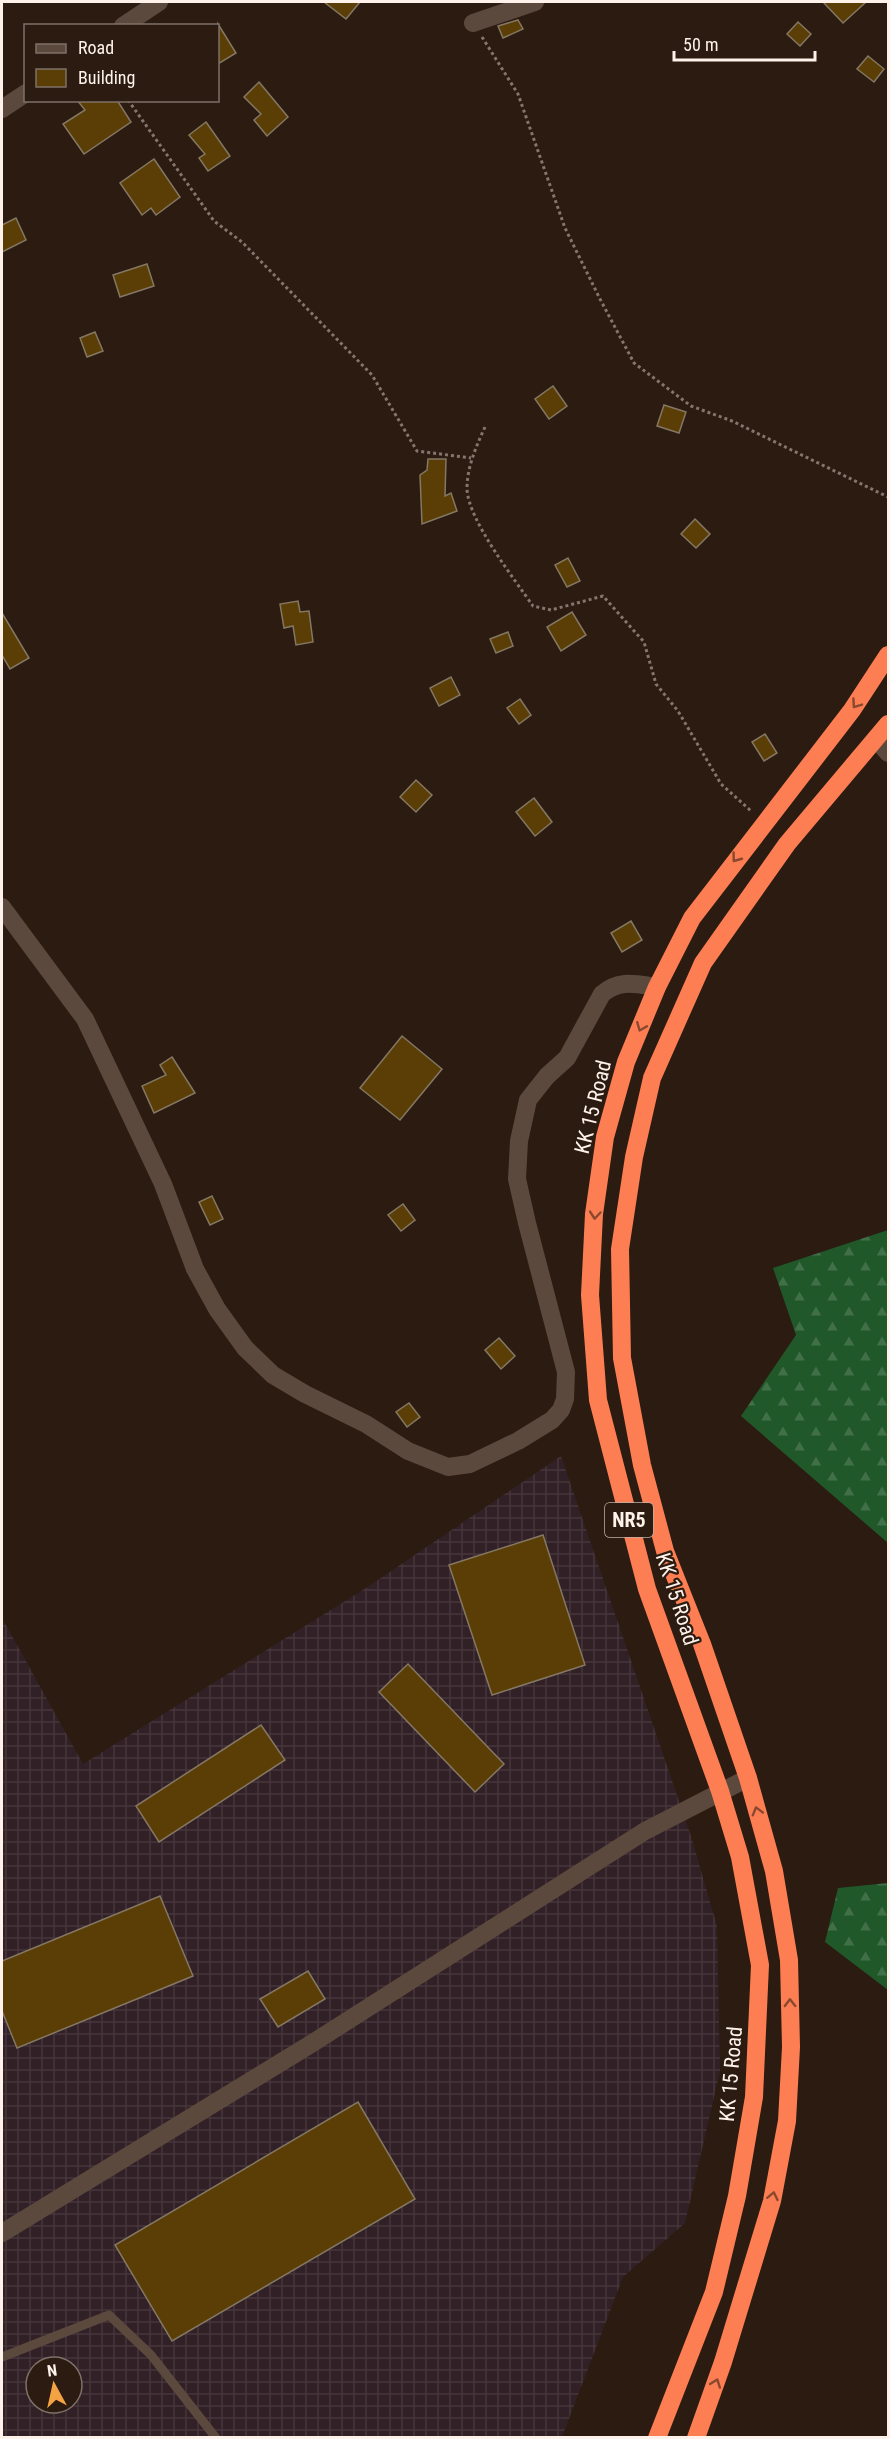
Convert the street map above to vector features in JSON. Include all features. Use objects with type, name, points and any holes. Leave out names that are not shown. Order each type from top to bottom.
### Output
[{"type":"highway","name":"KK 15 Road","points":[[657,2438],[714,2292],[738,2196],[754,2097],[760,1965],[740,1857],[720,1791],[647,1589],[598,1400],[590,1295],[594,1214],[603,1148],[626,1062],[657,987],[692,918],[852,710],[888,655]]},
{"type":"highway","name":"KK 15 Road","points":[[696,2438],[723,2362],[772,2201],[787,2121],[791,2047],[789,1960],[774,1871],[748,1778],[702,1644],[665,1551],[642,1465],[622,1358],[620,1249],[634,1157],[652,1078],[703,963],[787,844],[888,724]]},
{"type":"street","points":[[126,24],[159,2]]},
{"type":"street","points":[[473,23],[536,2]]},
{"type":"street","points":[[2,109],[24,94]]},
{"type":"street","points":[[876,739],[888,753]]},
{"type":"street","points":[[2,907],[85,1018],[163,1184],[195,1269],[217,1309],[245,1348],[273,1375],[305,1394],[366,1424],[408,1451],[448,1467],[470,1464],[518,1441],[552,1420],[561,1410],[565,1399],[566,1372],[527,1223],[518,1179],[521,1131],[528,1100],[547,1076],[567,1058],[602,994],[610,986],[620,983],[657,987]]},
{"type":"street","points":[[2,2233],[310,2044],[645,1831],[748,1778]]},
{"type":"lane","points":[[2,2357],[109,2315],[151,2355],[216,2438]]},
{"type":"path","points":[[473,23],[518,94],[565,228],[634,363],[691,406],[732,421],[888,497]]},
{"type":"path","points":[[129,102],[214,221],[242,242],[372,375],[417,451],[471,458]]},
{"type":"path","points":[[485,427],[471,458],[467,491],[480,528],[533,606],[551,610],[603,596],[644,642],[656,684],[678,711],[721,784],[764,822]]},
{"type":"shaded area","points":[[561,1456],[691,1836],[717,1926],[720,2071],[685,2223],[623,2277],[562,2437],[2,2437],[2,1618],[83,1764],[366,1588]]},
{"type":"green space","points":[[888,1230],[888,1543],[741,1416],[796,1335],[773,1268]]},
{"type":"green space","points":[[888,1883],[888,1990],[825,1942],[838,1888]]},
{"type":"building","points":[[324,2],[360,2],[346,19]]},
{"type":"building","points":[[823,2],[866,2],[843,23]]},
{"type":"building","points":[[518,20],[523,29],[503,38],[498,26]]},
{"type":"building","points":[[798,22],[811,34],[800,46],[787,34]]},
{"type":"building","points":[[219,26],[236,53],[219,63]]},
{"type":"building","points":[[868,56],[884,69],[874,82],[857,69]]},
{"type":"building","points":[[259,82],[288,117],[267,136],[254,120],[261,114],[244,97]]},
{"type":"building","points":[[79,102],[118,102],[131,122],[84,154],[63,124],[85,110]]},
{"type":"building","points":[[206,122],[230,156],[208,171],[199,158],[205,154],[189,135]]},
{"type":"building","points":[[154,159],[180,197],[156,215],[151,208],[142,215],[120,183]]},
{"type":"building","points":[[16,218],[26,240],[2,252],[2,225]]},
{"type":"building","points":[[147,264],[154,286],[120,297],[113,275]]},
{"type":"building","points":[[95,332],[103,351],[87,357],[80,338]]},
{"type":"building","points":[[553,386],[567,406],[549,419],[535,399]]},
{"type":"building","points":[[664,405],[686,412],[679,433],[657,426]]},
{"type":"building","points":[[428,459],[446,459],[445,496],[451,493],[457,511],[422,524],[420,475],[427,470]]},
{"type":"building","points":[[695,519],[710,534],[696,548],[681,534]]},
{"type":"building","points":[[568,558],[580,581],[567,587],[555,565]]},
{"type":"building","points":[[298,601],[300,612],[309,611],[313,642],[296,645],[293,626],[284,628],[280,604]]},
{"type":"building","points":[[572,612],[586,635],[561,651],[547,627]]},
{"type":"building","points":[[2,613],[29,658],[10,669],[2,655]]},
{"type":"building","points":[[508,632],[513,646],[496,653],[490,639]]},
{"type":"building","points":[[451,677],[460,695],[439,706],[430,688]]},
{"type":"building","points":[[520,699],[531,715],[519,724],[507,708]]},
{"type":"building","points":[[765,734],[777,753],[764,761],[752,742]]},
{"type":"building","points":[[416,780],[432,795],[416,812],[400,797]]},
{"type":"building","points":[[534,798],[552,822],[535,836],[516,812]]},
{"type":"building","points":[[631,921],[642,940],[622,952],[611,933]]},
{"type":"building","points":[[402,1036],[442,1069],[400,1120],[360,1088]]},
{"type":"building","points":[[172,1057],[195,1093],[154,1113],[142,1086],[166,1075],[160,1065]]},
{"type":"building","points":[[212,1196],[223,1219],[210,1225],[199,1202]]},
{"type":"building","points":[[403,1204],[415,1220],[401,1231],[388,1215]]},
{"type":"building","points":[[499,1338],[515,1356],[501,1369],[485,1350]]},
{"type":"building","points":[[409,1403],[420,1417],[407,1427],[396,1412]]},
{"type":"building","points":[[543,1535],[585,1665],[492,1695],[449,1565]]},
{"type":"building","points":[[408,1664],[504,1764],[475,1792],[379,1692]]},
{"type":"building","points":[[261,1725],[285,1760],[159,1842],[136,1806]]},
{"type":"building","points":[[160,1896],[193,1976],[17,2048],[2,2011],[2,1961]]},
{"type":"building","points":[[308,1971],[325,1999],[278,2027],[260,1999]]},
{"type":"building","points":[[358,2102],[415,2199],[172,2341],[115,2245]]}]
